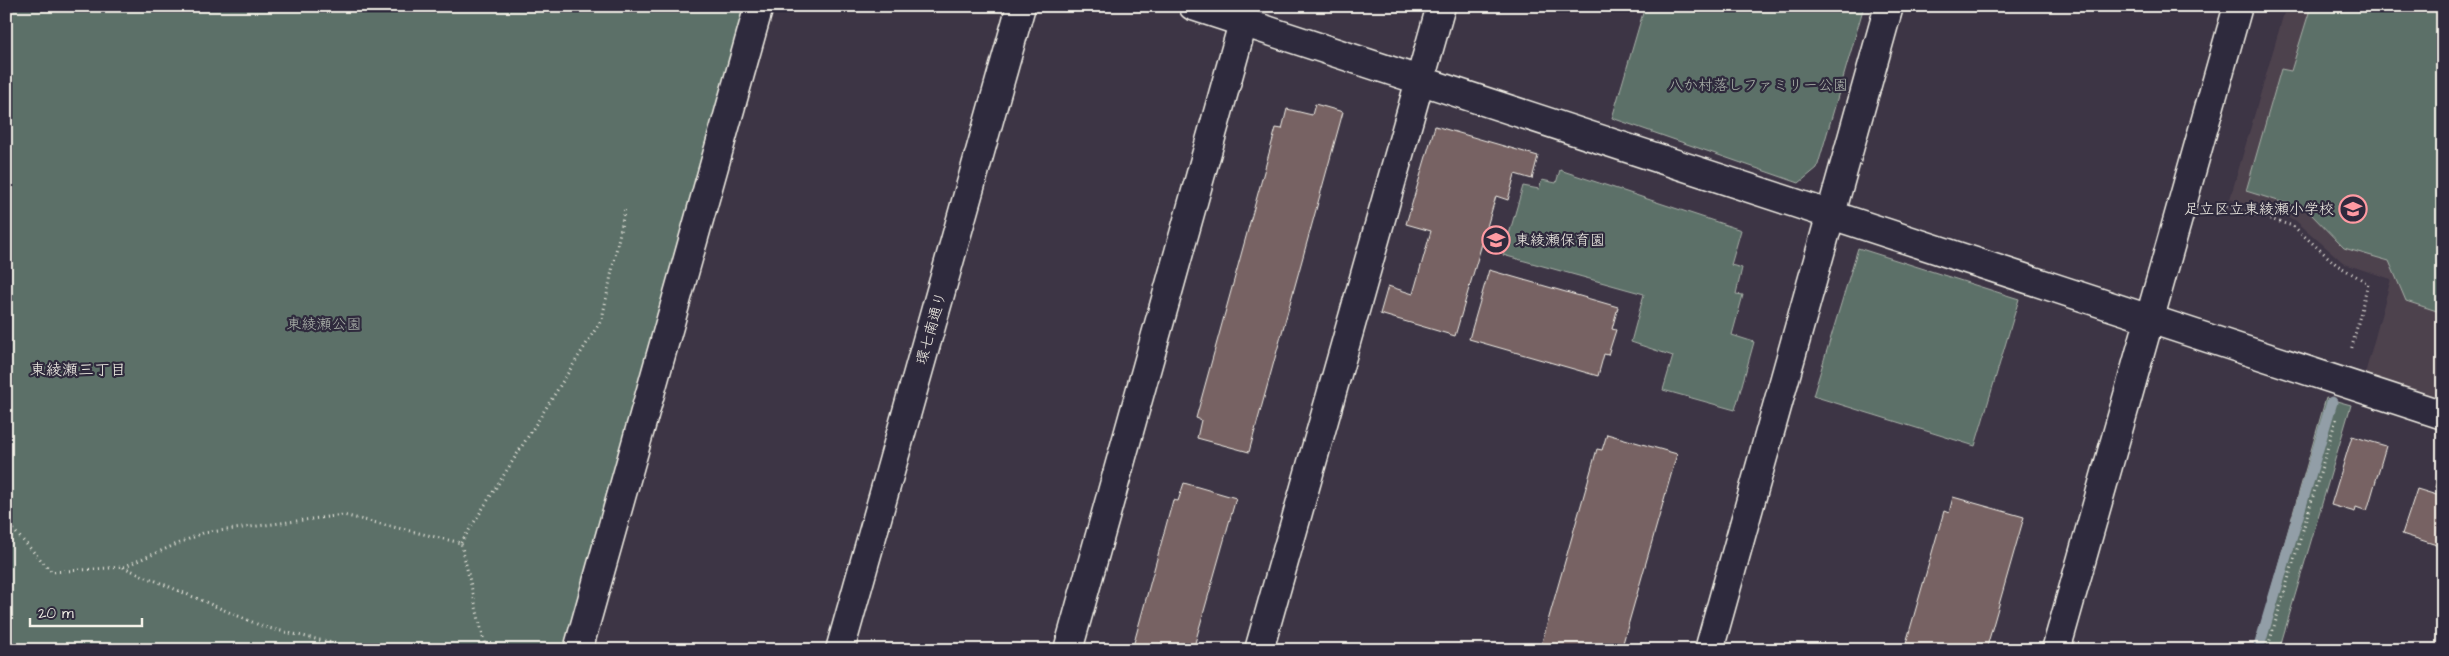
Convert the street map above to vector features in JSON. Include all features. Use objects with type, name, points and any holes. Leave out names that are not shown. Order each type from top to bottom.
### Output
[{"type":"street","points":[[578,650],[759,6]]},
{"type":"street","name":"環七南通り","points":[[840,650],[1021,6]]},
{"type":"street","points":[[1193,6],[2443,415]]},
{"type":"street","points":[[1259,650],[1441,6]]},
{"type":"street","points":[[1709,650],[1889,6]]},
{"type":"street","points":[[2056,650],[2238,6]]},
{"type":"street","points":[[1068,650],[1243,22]]},
{"type":"path","points":[[2218,194],[2216,203],[2293,226],[2337,265],[2368,283],[2349,359],[2346,383],[2267,650]]},
{"type":"path","points":[[486,650],[461,543],[602,319],[625,208]]},
{"type":"path","points":[[6,522],[52,572],[122,567],[203,533],[343,515],[461,543]]},
{"type":"path","points":[[122,567],[264,626],[362,650]]},
{"type":"shaded area","name":"足立区立東綾瀬小学校","points":[[2286,6],[2443,6],[2443,398],[2365,374],[2391,279],[2345,264],[2295,220],[2230,199]]},
{"type":"green space","name":"東綾瀬公園","points":[[6,6],[744,6],[563,650],[6,650]]},
{"type":"green space","name":"八か村落しファミリー公園","points":[[1645,6],[1864,6],[1817,168],[1799,183],[1612,118]]},
{"type":"green space","name":"足立区立東綾瀬小学校","points":[[2311,6],[2443,6],[2443,313],[2406,301],[2389,261],[2344,248],[2307,210],[2246,191],[2281,69],[2291,71]]},
{"type":"green space","points":[[1560,170],[1741,230],[1731,265],[1742,268],[1736,294],[1743,295],[1732,335],[1754,342],[1735,410],[1663,390],[1673,356],[1631,342],[1644,294],[1503,255],[1523,186],[1539,189],[1542,180],[1556,183]]},
{"type":"green space","points":[[1858,248],[2019,299],[1975,446],[1813,396]]},
{"type":"green space","points":[[2326,398],[2351,405],[2279,650],[2254,650]]},
{"type":"building","points":[[1536,6],[1555,6],[1553,11]]},
{"type":"building","points":[[1315,104],[1343,112],[1249,452],[1197,438],[1201,420],[1196,418],[1276,128],[1282,129],[1287,109],[1312,115]]},
{"type":"building","points":[[1435,126],[1538,156],[1532,179],[1515,174],[1508,200],[1496,196],[1455,336],[1380,314],[1388,286],[1413,294],[1431,231],[1406,224]]},
{"type":"building","points":[[1489,270],[1618,307],[1612,329],[1616,330],[1608,355],[1604,354],[1598,376],[1469,339]]},
{"type":"building","points":[[1607,434],[1677,454],[1621,650],[1535,650],[1536,647],[1540,649],[1597,449],[1602,450]]},
{"type":"building","points":[[2352,436],[2386,446],[2367,511],[2356,507],[2355,512],[2331,505]]},
{"type":"building","points":[[2443,464],[2443,490],[2435,487]]},
{"type":"building","points":[[1184,483],[1236,498],[1193,650],[1132,650],[1173,500],[1178,501]]},
{"type":"building","points":[[2417,489],[2443,497],[2443,547],[2402,534]]},
{"type":"building","points":[[1953,497],[2024,517],[1986,650],[1904,650],[1944,511],[1949,513]]},
{"type":"waterway","points":[[2258,650],[2332,402]]},
{"type":"place","name":"足立区立東綾瀬小学校","points":[[2353,209]]},
{"type":"place","name":"東綾瀬保育園","points":[[1496,240]]},
{"type":"district","name":"東綾瀬三丁目","points":[[78,369]]}]
